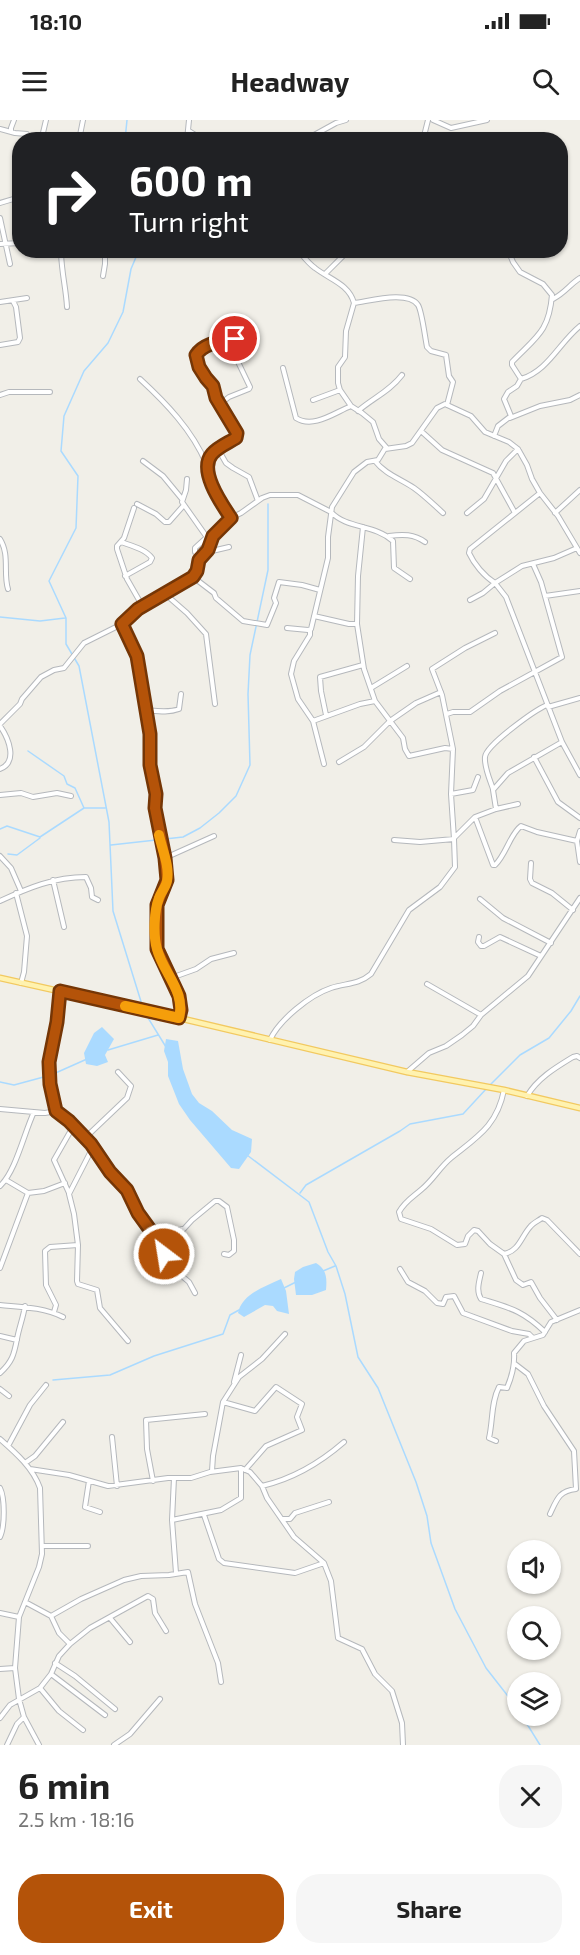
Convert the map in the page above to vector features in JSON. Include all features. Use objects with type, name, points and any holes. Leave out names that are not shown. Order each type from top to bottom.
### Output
[{"type":"main road","points":[[0,978],[407,1072],[504,1090],[580,1108]]},
{"type":"street","points":[[0,129],[12,132],[14,120]]},
{"type":"street","points":[[189,120],[189,131]]},
{"type":"street","points":[[320,132],[346,120]]},
{"type":"street","points":[[433,120],[451,128],[487,120]]},
{"type":"street","points":[[0,218],[3,244],[10,264]]},
{"type":"street","points":[[62,258],[67,307]]},
{"type":"street","points":[[103,276],[105,258]]},
{"type":"street","points":[[305,258],[314,268],[349,290],[354,303],[346,331],[345,357],[338,367],[338,383],[351,406],[373,422],[379,439],[385,445],[380,458],[367,462],[354,472],[332,507],[328,558],[314,616],[309,635],[294,661],[291,674],[298,699],[313,721],[324,764]]},
{"type":"street","points":[[325,274],[341,258]]},
{"type":"street","points":[[511,258],[520,272],[543,284],[552,296],[546,327],[536,340],[512,362],[520,380]]},
{"type":"street","points":[[552,299],[565,292],[573,282],[580,278]]},
{"type":"street","points":[[354,303],[401,297],[412,299],[419,306],[427,347],[431,351],[446,355],[453,382],[447,405]]},
{"type":"street","points":[[0,302],[27,298]]},
{"type":"street","points":[[0,345],[18,342],[20,338],[16,307],[13,301]]},
{"type":"street","points":[[509,418],[511,414],[504,399],[508,392],[517,386],[520,380],[531,376],[541,368],[580,326]]},
{"type":"street","points":[[206,463],[218,449],[236,438],[237,433],[216,398],[213,386],[199,367],[196,355],[198,351],[211,344],[235,339]]},
{"type":"street","points":[[220,404],[250,387],[239,364]]},
{"type":"street","points":[[283,369],[296,418],[301,421],[308,423],[316,421],[351,406]]},
{"type":"street","points":[[358,411],[391,388],[402,375]]},
{"type":"street","points":[[140,379],[173,411],[200,448],[217,497],[231,518]]},
{"type":"street","points":[[313,400],[340,390]]},
{"type":"street","points":[[0,394],[50,392]]},
{"type":"street","points":[[494,436],[498,426],[509,418],[540,406],[570,400],[580,395]]},
{"type":"street","points":[[385,449],[412,443],[436,408],[447,405],[471,416],[485,432],[509,442],[518,449],[540,494],[580,553]]},
{"type":"street","points":[[421,431],[442,450],[493,473],[515,513]]},
{"type":"street","points":[[218,449],[226,463],[249,477],[258,501]]},
{"type":"street","points":[[467,513],[484,499],[506,461],[518,449]]},
{"type":"street","points":[[0,769],[6,766],[11,758],[9,743],[0,725],[41,677],[64,668],[84,643],[122,624],[138,609],[193,577],[199,560],[208,550],[209,537],[184,505],[182,499],[163,476],[143,461]]},
{"type":"street","points":[[375,461],[400,481],[414,488],[443,513]]},
{"type":"street","points":[[182,499],[187,479]]},
{"type":"street","points":[[555,513],[580,490]]},
{"type":"street","points":[[540,494],[469,551],[472,559],[488,579],[495,583],[506,597],[547,706],[562,742],[580,775]]},
{"type":"street","points":[[195,552],[195,548],[231,518],[258,501],[270,495],[298,495],[347,522],[379,530],[393,541],[394,568],[410,579]]},
{"type":"street","points":[[143,607],[125,576],[117,546],[121,542],[135,506],[169,522],[184,505]]},
{"type":"street","points":[[363,526],[358,576],[357,624],[363,665],[375,701],[403,738],[409,756],[445,748],[453,749]]},
{"type":"street","points":[[388,537],[417,536],[425,542]]},
{"type":"street","points":[[0,539],[7,562],[5,580],[8,589]]},
{"type":"street","points":[[121,542],[147,553],[152,558],[150,562],[125,576]]},
{"type":"street","points":[[208,550],[229,547]]},
{"type":"street","points":[[470,600],[522,566],[554,558],[577,548]]},
{"type":"street","points":[[447,714],[470,712],[500,691],[562,657],[542,582],[533,564]]},
{"type":"street","points":[[193,577],[214,593],[216,598],[243,621],[267,625],[276,603],[274,598],[279,582],[320,590]]},
{"type":"street","points":[[545,596],[580,591]]},
{"type":"street","points":[[164,593],[206,634],[215,704]]},
{"type":"street","points":[[314,616],[357,624]]},
{"type":"street","points":[[122,624],[137,656],[150,734],[150,765],[156,794],[155,808],[165,858],[167,880],[157,905],[155,939],[157,949],[179,996],[181,1010],[179,1018]]},
{"type":"street","points":[[287,628],[309,630]]},
{"type":"street","points":[[270,1040],[279,1026],[310,998],[329,989],[348,986],[371,974],[409,910],[440,887],[454,867],[451,794],[453,749],[447,714],[433,668],[495,633]]},
{"type":"street","points":[[326,715],[320,677],[363,665]]},
{"type":"street","points":[[371,688],[407,666]]},
{"type":"street","points":[[339,762],[364,747],[390,722],[416,703],[441,692]]},
{"type":"street","points":[[146,710],[165,712],[177,710],[181,694]]},
{"type":"street","points":[[496,809],[485,759],[486,751],[532,712],[580,698]]},
{"type":"street","points":[[313,721],[375,701]]},
{"type":"street","points":[[493,790],[508,773],[562,742]]},
{"type":"street","points":[[534,757],[558,802],[580,818]]},
{"type":"street","points":[[451,794],[473,790],[478,777]]},
{"type":"street","points":[[0,795],[21,793],[33,797],[57,793],[71,796]]},
{"type":"street","points":[[394,840],[420,842],[454,839],[475,817],[518,804]]},
{"type":"street","points":[[475,817],[495,866],[518,827],[521,826],[577,841]]},
{"type":"street","points":[[580,831],[577,841],[580,862]]},
{"type":"street","points":[[165,858],[214,836]]},
{"type":"street","points":[[0,856],[11,868],[21,891]]},
{"type":"street","points":[[531,863],[532,883],[556,896],[573,910]]},
{"type":"street","points":[[0,901],[53,880],[86,877],[92,897],[98,900]]},
{"type":"street","points":[[53,880],[64,927]]},
{"type":"street","points":[[16,893],[27,936],[21,983]]},
{"type":"street","points":[[407,1072],[429,1053],[446,1046],[462,1035],[481,1015],[528,976],[580,898]]},
{"type":"street","points":[[480,899],[503,918],[551,943]]},
{"type":"street","points":[[479,937],[478,942],[481,946],[500,938],[541,956]]},
{"type":"street","points":[[171,978],[196,969],[212,959],[234,953]]},
{"type":"street","points":[[427,984],[481,1015]]},
{"type":"street","points":[[60,991],[49,1062],[50,1084],[56,1111],[86,1137],[110,1172],[127,1190],[138,1213],[164,1249],[170,1266],[189,1281],[195,1293]]},
{"type":"street","points":[[527,1096],[544,1075],[573,1057],[580,1058]]},
{"type":"street","points":[[86,1137],[113,1109],[122,1103],[131,1091],[131,1086],[118,1072]]},
{"type":"street","points":[[504,1090],[501,1105],[483,1133],[450,1159],[421,1190],[405,1202],[399,1212],[401,1219],[430,1229],[457,1245],[465,1244],[468,1236],[474,1230],[478,1231],[504,1254],[516,1280],[523,1285],[531,1282],[557,1320]]},
{"type":"street","points":[[0,1109],[45,1113],[56,1111]]},
{"type":"street","points":[[0,1186],[6,1180],[34,1112]]},
{"type":"street","points":[[74,1125],[54,1158],[69,1194],[74,1214],[78,1245],[76,1276],[78,1284],[97,1290],[100,1308],[128,1341]]},
{"type":"street","points":[[69,1194],[93,1147]]},
{"type":"street","points":[[6,1180],[28,1192],[44,1191],[65,1183]]},
{"type":"street","points":[[0,1268],[28,1192]]},
{"type":"street","points":[[151,1231],[171,1233],[183,1228],[215,1202],[221,1202],[227,1207],[235,1246],[232,1253],[224,1254]]},
{"type":"street","points":[[504,1254],[521,1244],[530,1226],[542,1218],[548,1220],[580,1254]]},
{"type":"street","points":[[164,1249],[175,1240],[183,1228]]},
{"type":"street","points":[[54,1312],[56,1305],[46,1285],[45,1251],[50,1247],[78,1245]]},
{"type":"street","points":[[400,1269],[408,1282],[425,1291],[437,1303],[443,1304],[446,1297],[454,1296],[463,1313],[512,1331],[529,1334],[534,1339]]},
{"type":"street","points":[[481,1273],[478,1295],[481,1299],[508,1306],[545,1332]]},
{"type":"street","points":[[0,1305],[25,1306],[54,1312],[63,1317]]},
{"type":"street","points":[[0,1373],[13,1357],[17,1347],[25,1306]]},
{"type":"street","points":[[496,1441],[489,1438],[496,1393],[499,1388],[507,1388],[515,1364],[514,1353],[524,1341],[534,1339],[545,1332],[551,1322],[580,1310]]},
{"type":"street","points":[[212,1471],[224,1402],[239,1377],[262,1359],[285,1334]]},
{"type":"street","points":[[0,1336],[17,1340]]},
{"type":"street","points":[[233,1386],[241,1355]]},
{"type":"street","points":[[515,1364],[528,1374],[544,1406],[574,1451],[578,1488],[566,1490],[559,1496],[550,1514]]},
{"type":"street","points":[[8,1446],[26,1412],[46,1385]]},
{"type":"street","points":[[172,1520],[220,1510],[241,1498],[243,1469],[266,1446],[302,1430],[297,1417],[302,1404],[276,1387],[255,1411],[224,1402]]},
{"type":"street","points":[[0,1389],[9,1396]]},
{"type":"street","points":[[153,1481],[147,1449],[146,1420],[205,1414]]},
{"type":"street","points":[[25,1463],[35,1456],[63,1422]]},
{"type":"street","points":[[112,1437],[117,1486]]},
{"type":"street","points":[[0,1439],[30,1469],[40,1488],[42,1546],[39,1567],[19,1617],[15,1668],[19,1700],[24,1717],[39,1745]]},
{"type":"street","points":[[262,1486],[294,1474],[326,1457],[344,1442]]},
{"type":"street","points":[[30,1469],[69,1475],[108,1486],[191,1478],[212,1471],[243,1469],[250,1472],[262,1486],[267,1498],[294,1537],[324,1563],[331,1581],[338,1638],[362,1649],[375,1674],[392,1691],[402,1723],[403,1745]]},
{"type":"street","points":[[174,1478],[172,1520],[176,1573]]},
{"type":"street","points":[[90,1481],[85,1507],[100,1512]]},
{"type":"street","points":[[0,1488],[4,1505],[0,1537]]},
{"type":"street","points":[[281,1519],[290,1519],[296,1513],[329,1502]]},
{"type":"street","points":[[204,1515],[219,1559],[224,1563],[295,1573],[324,1563]]},
{"type":"street","points":[[42,1546],[88,1546]]},
{"type":"street","points":[[51,1616],[81,1599],[124,1580],[141,1576],[188,1572],[195,1604],[218,1663],[221,1682]]},
{"type":"street","points":[[0,1718],[10,1705],[40,1688],[70,1644],[90,1628],[148,1596],[153,1599],[155,1613],[166,1630]]},
{"type":"street","points":[[25,1602],[51,1616],[59,1634],[70,1644]]},
{"type":"street","points":[[0,1613],[19,1617]]},
{"type":"street","points":[[110,1618],[130,1642]]},
{"type":"street","points":[[55,1664],[75,1676],[116,1709]]},
{"type":"street","points":[[0,1669],[15,1668]]},
{"type":"street","points":[[51,1674],[105,1715]]},
{"type":"street","points":[[40,1688],[59,1711],[83,1730]]},
{"type":"street","points":[[114,1745],[130,1734],[160,1699]]},
{"type":"street","points":[[7,1745],[17,1724],[24,1717]]},
{"type":"water","points":[[102,1027],[114,1039],[105,1055],[108,1062],[97,1066],[86,1064],[84,1053],[94,1033]]},
{"type":"water","points":[[166,1039],[178,1041],[183,1069],[192,1094],[199,1103],[212,1111],[232,1130],[252,1139],[251,1152],[239,1169],[231,1168],[179,1104],[168,1076],[168,1062],[164,1051]]},
{"type":"water","points":[[316,1263],[325,1275],[326,1290],[312,1295],[296,1295],[295,1272]]},
{"type":"water","points":[[281,1279],[286,1291],[289,1314],[277,1311],[273,1306],[265,1305],[244,1317],[238,1313],[240,1306],[249,1296]]},
{"type":"waterway","points":[[126,132],[127,120]]},
{"type":"waterway","points":[[136,258],[131,269],[123,312],[108,343],[84,371],[64,416],[61,451],[78,476],[76,528],[49,581],[66,618],[66,644],[79,666],[109,822],[113,911],[143,1008]]},
{"type":"waterway","points":[[111,845],[183,837],[200,828],[236,796],[250,765],[248,694],[250,655],[268,570],[268,504]]},
{"type":"waterway","points":[[0,617],[40,621],[65,618]]},
{"type":"waterway","points":[[28,751],[64,776],[67,784],[75,788],[84,808]]},
{"type":"waterway","points":[[0,829],[7,826],[40,837],[84,808],[105,808]]},
{"type":"waterway","points":[[8,854],[17,855],[40,838]]},
{"type":"waterway","points":[[490,1085],[520,1055],[549,1038],[580,996]]},
{"type":"waterway","points":[[145,1013],[166,1047]]},
{"type":"waterway","points":[[108,1050],[158,1035]]},
{"type":"waterway","points":[[0,1082],[14,1085],[51,1075],[87,1059]]},
{"type":"waterway","points":[[300,1193],[306,1185],[410,1124],[463,1114],[487,1088]]},
{"type":"waterway","points":[[247,1155],[309,1202],[328,1252],[336,1266],[345,1294],[358,1357],[378,1388],[416,1482],[427,1516],[431,1543],[455,1609],[486,1668],[507,1695]]},
{"type":"waterway","points":[[323,1271],[335,1266]]},
{"type":"waterway","points":[[284,1288],[296,1282]]},
{"type":"waterway","points":[[53,1380],[110,1375],[154,1356],[223,1334],[230,1315],[239,1310]]},
{"type":"waterway","points":[[528,1726],[540,1745]]},
{"type":"slow traffic","points":[[125,1006],[179,1018],[181,1010],[179,996],[163,965],[155,939],[157,905],[167,880],[165,858],[159,835]]},
{"type":"route","points":[[164,1254],[164,1249],[138,1213],[127,1190],[110,1172],[81,1131],[56,1111],[50,1084],[49,1062],[60,991],[179,1018],[181,1010],[179,996],[163,965],[155,939],[157,905],[167,880],[165,858],[155,808],[156,794],[150,765],[150,734],[137,656],[122,624],[138,609],[193,577],[197,571],[197,563],[208,550],[213,536],[231,518],[217,497],[206,463],[212,454],[236,438],[237,433],[216,398],[213,386],[199,367],[196,355],[198,351],[211,344],[235,339]]}]
